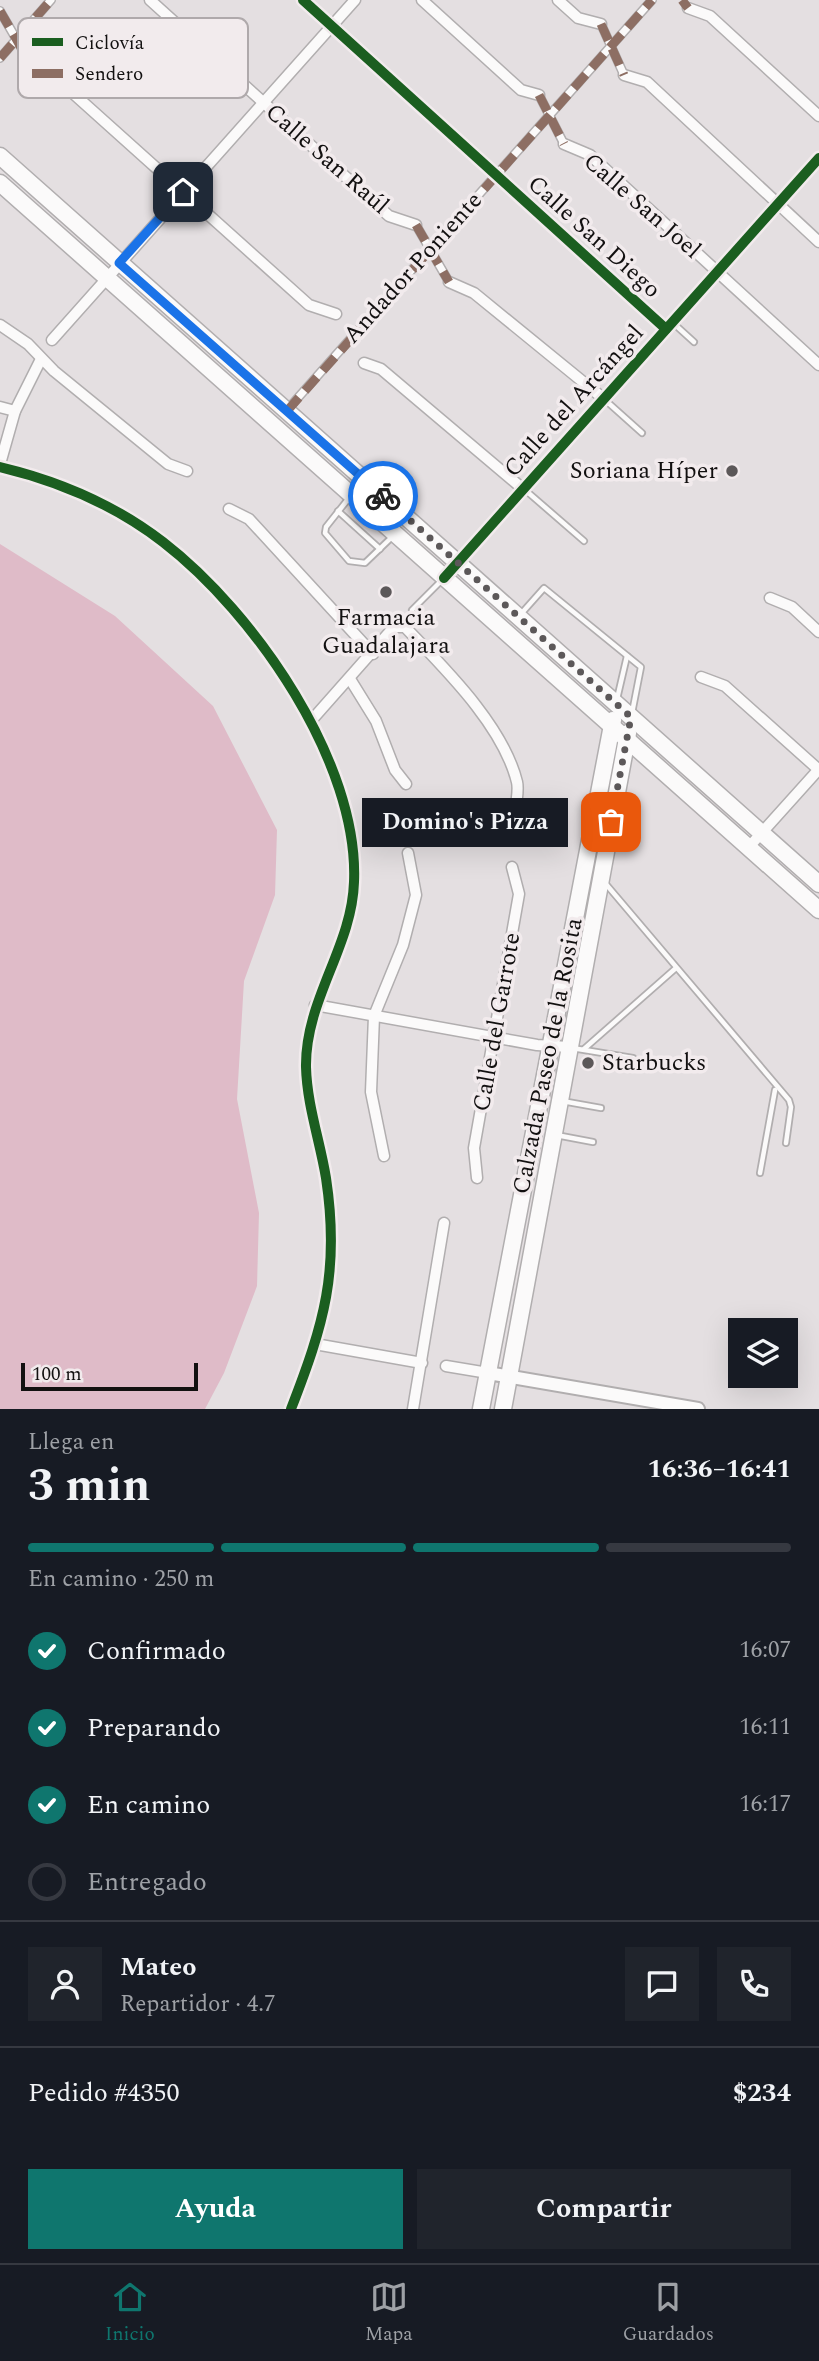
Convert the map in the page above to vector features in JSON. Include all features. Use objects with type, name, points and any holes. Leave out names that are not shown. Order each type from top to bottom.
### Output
[{"type":"main road","points":[[0,156],[819,884]]},
{"type":"main road","points":[[0,183],[819,910]]},
{"type":"main road","name":"Calzada Paseo de la Rosita","points":[[481,1409],[616,703]]},
{"type":"main road","name":"Calzada Paseo de la Rosita","points":[[503,1409],[558,1100],[576,1048],[601,877],[631,717]]},
{"type":"street","points":[[35,18],[51,0]]},
{"type":"street","name":"Calle San Raúl","points":[[150,0],[170,18]]},
{"type":"street","name":"Calle San Diego","points":[[303,0],[495,176],[669,326]]},
{"type":"street","points":[[52,340],[355,0]]},
{"type":"street","points":[[422,0],[521,90],[540,95],[548,117],[564,144]]},
{"type":"street","points":[[558,0],[578,18],[601,24],[624,75],[647,82],[819,242]]},
{"type":"street","name":"Andador Poniente","points":[[286,411],[652,0]]},
{"type":"street","points":[[685,4],[710,16],[819,116]]},
{"type":"street","points":[[0,11],[18,42]]},
{"type":"street","points":[[0,58],[16,39]]},
{"type":"street","name":"Calle San Raúl","points":[[248,89],[389,216],[416,225]]},
{"type":"street","points":[[78,98],[309,305],[336,314]]},
{"type":"street","name":"Calle San Joel","points":[[564,144],[590,155],[819,365]]},
{"type":"street","name":"Calle del Arcángel","points":[[444,578],[819,158]]},
{"type":"street","points":[[416,225],[449,282],[474,293],[604,399]]},
{"type":"street","points":[[0,325],[28,344],[41,359],[168,464],[187,471]]},
{"type":"street","points":[[41,359],[15,411],[0,465],[57,484],[99,502],[164,543],[199,575],[256,640],[310,722],[337,782],[350,827],[355,861],[350,913],[315,1005],[306,1066],[326,1178],[332,1264],[327,1305],[291,1409]]},
{"type":"street","points":[[364,363],[381,369],[523,489]]},
{"type":"street","points":[[0,407],[15,411]]},
{"type":"street","points":[[229,509],[249,519],[373,654]]},
{"type":"street","points":[[769,598],[792,607],[819,632]]},
{"type":"street","points":[[310,722],[373,654],[394,627],[404,627],[456,680],[494,733],[517,783],[516,809]]},
{"type":"street","points":[[701,677],[725,686],[819,769],[748,848]]},
{"type":"street","points":[[350,679],[376,721],[395,770],[406,784]]},
{"type":"street","points":[[384,1156],[371,1092],[374,1016],[403,945],[416,895],[408,853]]},
{"type":"street","name":"Calle del Garrote","points":[[477,1178],[474,1148],[519,894],[512,867]]},
{"type":"street","points":[[315,1005],[494,1037],[576,1048]]},
{"type":"street","points":[[413,1409],[444,1223]]},
{"type":"street","points":[[315,1344],[422,1363]]},
{"type":"street","points":[[446,1366],[698,1409]]},
{"type":"lane","points":[[669,326],[694,342]]},
{"type":"lane","points":[[604,399],[642,433]]},
{"type":"lane","points":[[523,489],[584,541]]},
{"type":"lane","points":[[351,496],[326,527],[325,533],[349,561],[365,563],[395,534]]},
{"type":"lane","points":[[338,511],[380,549]]},
{"type":"lane","points":[[412,610],[444,578]]},
{"type":"lane","points":[[519,617],[544,588],[641,667],[631,717]]},
{"type":"lane","points":[[616,703],[627,656]]},
{"type":"lane","points":[[601,877],[789,1100],[792,1107],[786,1143]]},
{"type":"lane","points":[[576,1048],[676,968]]},
{"type":"lane","points":[[576,1048],[633,1058]]},
{"type":"lane","points":[[760,1173],[775,1090]]},
{"type":"lane","points":[[558,1100],[601,1108]]},
{"type":"lane","points":[[552,1135],[593,1142]]},
{"type":"shaded area","points":[[0,544],[115,616],[213,706],[277,830],[275,895],[244,981],[237,1099],[259,1213],[257,1286],[224,1373],[205,1409],[0,1409]]},
{"type":"marked path","points":[[35,18],[51,0]]},
{"type":"marked path","points":[[287,411],[652,0]]},
{"type":"marked path","points":[[682,0],[688,8]]},
{"type":"marked path","points":[[0,11],[18,42]]},
{"type":"marked path","points":[[601,24],[624,75]]},
{"type":"marked path","points":[[0,58],[18,38]]},
{"type":"marked path","points":[[539,95],[564,144]]},
{"type":"marked path","points":[[416,225],[449,282]]},
{"type":"cycle path","points":[[303,0],[666,329]]},
{"type":"cycle path","points":[[444,578],[819,158]]},
{"type":"cycle path","points":[[0,467],[44,479],[106,506],[145,529],[198,572],[265,649],[295,694],[320,741],[339,789],[351,836],[354,882],[346,929],[313,1019],[306,1067],[330,1211],[330,1270],[320,1323],[291,1409]]},
{"type":"way so far","points":[[383,496],[631,717],[611,822]]},
{"type":"place","name":"Soriana Híper","points":[[732,471]]},
{"type":"place","name":"Farmacia Guadalajara","points":[[386,592]]},
{"type":"place","name":"Domino's Pizza","points":[[611,822]]},
{"type":"place","name":"Starbucks","points":[[588,1063]]},
{"type":"route","points":[[183,192],[119,263],[383,496]]}]
